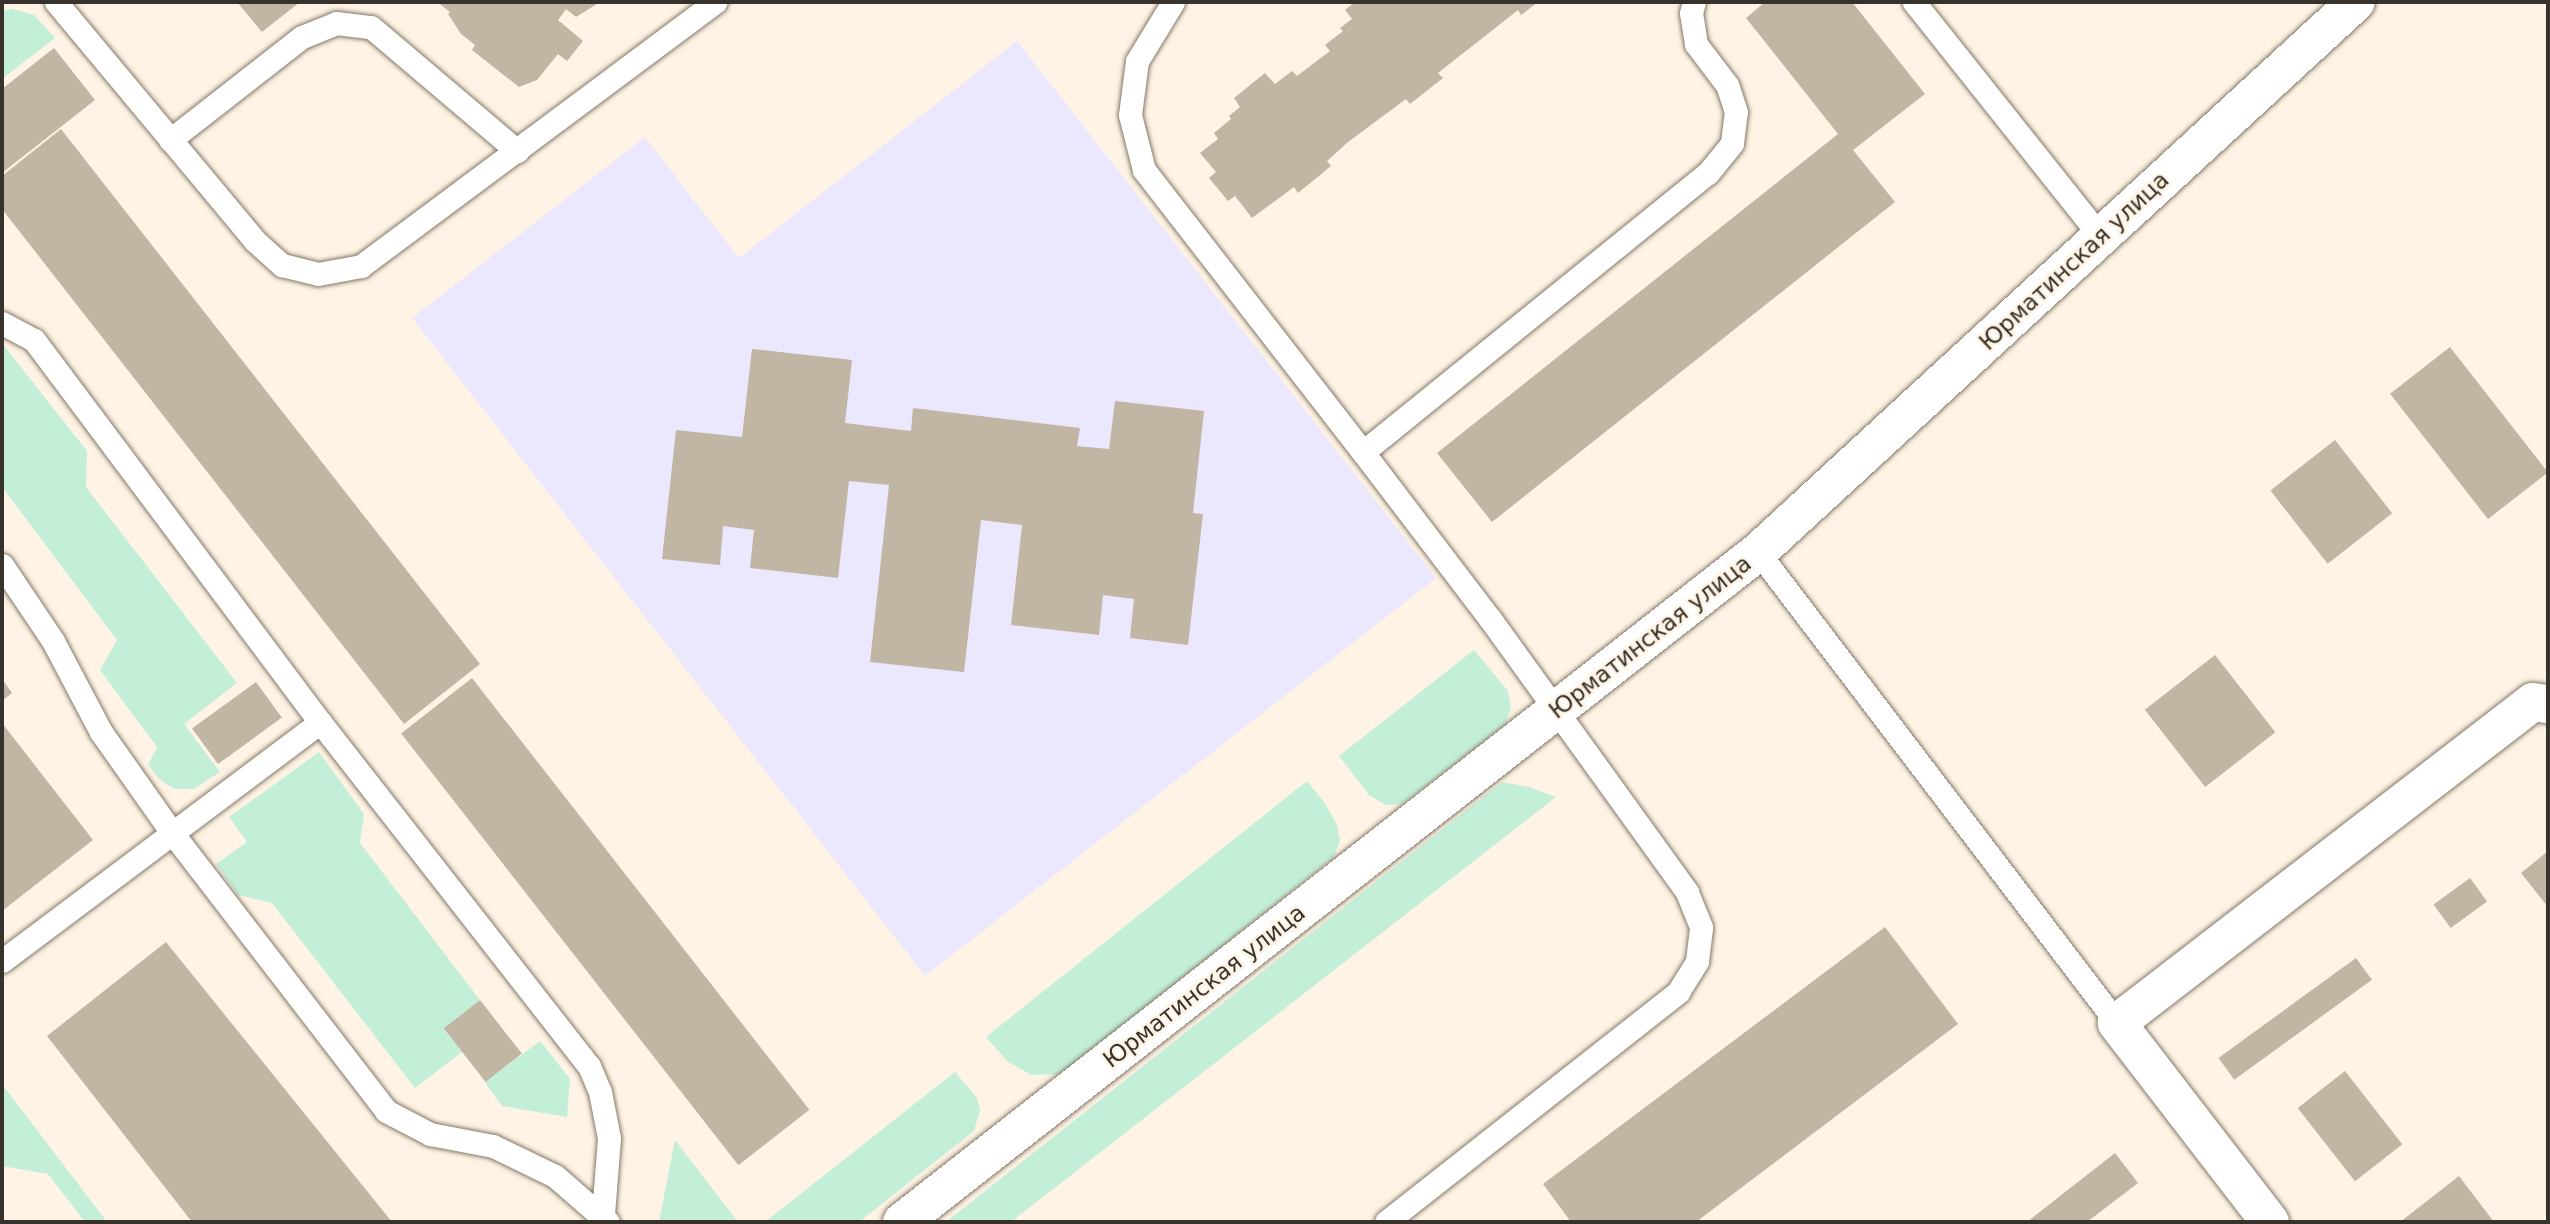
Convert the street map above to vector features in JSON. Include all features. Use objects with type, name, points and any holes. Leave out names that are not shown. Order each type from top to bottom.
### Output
[{"type":"street","name":"Юрматинская улица","points":[[902,1222],[1758,552],[2356,2]]},
{"type":"street","points":[[2270,1222],[2117,1023],[2533,702],[2548,704]]},
{"type":"lane","points":[[56,2],[254,240],[282,265],[318,274],[361,267],[715,2]]},
{"type":"lane","points":[[1173,2],[1137,61],[1130,115],[1144,170],[1490,619],[1554,712],[1687,892],[1701,927],[1697,961],[1678,992],[1386,1222]]},
{"type":"lane","points":[[1363,452],[1709,173],[1732,143],[1736,112],[1727,85],[1696,44],[1691,13],[1694,2]]},
{"type":"lane","points":[[1914,2],[2101,237]]},
{"type":"lane","points":[[170,139],[302,37],[336,23],[370,26],[517,150]]},
{"type":"lane","points":[[2,323],[34,340],[320,722],[589,1066],[600,1092],[610,1138],[605,1219]]},
{"type":"lane","points":[[1758,552],[2117,1023]]},
{"type":"lane","points":[[2,565],[53,641],[101,732],[173,834],[386,1111],[430,1134],[493,1146],[555,1177],[605,1219]]},
{"type":"lane","points":[[2,961],[320,722]]},
{"type":"shaded area","points":[[1017,41],[1436,578],[925,976],[412,318],[645,137],[739,258]]},
{"type":"green space","points":[[13,9],[34,15],[55,38],[2,79],[2,11]]},
{"type":"green space","points":[[2,343],[87,451],[86,487],[237,683],[184,724],[220,772],[194,789],[175,789],[160,780],[148,765],[157,747],[100,670],[117,640],[2,487]]},
{"type":"green space","points":[[1474,650],[1508,691],[1511,708],[1505,725],[1402,804],[1386,805],[1369,795],[1339,756]]},
{"type":"green space","points":[[319,752],[364,814],[360,843],[480,1000],[444,1028],[462,1052],[415,1088],[272,903],[238,895],[216,864],[247,842],[229,817]]},
{"type":"green space","points":[[1307,781],[1324,802],[1337,825],[1340,841],[1334,857],[1061,1074],[1031,1075],[1007,1061],[986,1037]]},
{"type":"green space","points":[[1502,782],[1529,787],[1556,797],[1011,1222],[946,1222]]},
{"type":"green space","points":[[540,1041],[570,1079],[567,1117],[502,1106],[485,1082]]},
{"type":"green space","points":[[955,1072],[977,1098],[980,1110],[974,1131],[859,1222],[765,1222]]},
{"type":"green space","points":[[2,1084],[107,1222],[85,1222],[48,1174],[2,1166]]},
{"type":"green space","points":[[675,1140],[738,1222],[659,1222]]},
{"type":"building","points":[[237,2],[300,2],[262,32]]},
{"type":"building","points":[[437,2],[600,2],[576,17],[566,9],[558,20],[583,41],[567,61],[558,54],[537,80],[519,87],[472,50],[475,45],[461,34],[448,14],[450,12]]},
{"type":"building","points":[[1355,2],[1538,2],[1521,15],[1518,10],[1438,73],[1443,78],[1410,104],[1406,99],[1348,142],[1327,161],[1331,166],[1298,193],[1294,187],[1252,218],[1235,196],[1228,201],[1209,178],[1216,172],[1200,153],[1218,139],[1214,133],[1231,119],[1229,116],[1240,107],[1234,98],[1265,73],[1275,84],[1292,71],[1297,76],[1330,51],[1325,45],[1343,31],[1340,28],[1352,19],[1345,10]]},
{"type":"building","points":[[1765,2],[1852,2],[1925,94],[1853,150],[1895,202],[1492,522],[1437,453],[1838,134],[1746,18]]},
{"type":"building","points":[[54,48],[95,100],[2,173],[2,89]]},
{"type":"building","points":[[61,129],[480,664],[404,724],[2,209],[2,176]]},
{"type":"building","points":[[2450,347],[2548,472],[2488,519],[2390,394]]},
{"type":"building","points":[[752,349],[852,360],[845,423],[911,431],[913,408],[1080,428],[1077,446],[1109,449],[1115,401],[1204,411],[1193,513],[1203,514],[1188,645],[1130,638],[1134,599],[1103,595],[1099,635],[1011,625],[1022,525],[981,520],[964,672],[870,662],[889,485],[849,481],[838,578],[750,568],[754,530],[723,526],[720,565],[662,559],[676,430],[742,437]]},
{"type":"building","points":[[2335,440],[2392,513],[2328,564],[2270,490]]},
{"type":"building","points":[[2215,655],[2275,732],[2205,787],[2145,710]]},
{"type":"building","points":[[472,678],[809,1110],[738,1165],[401,733]]},
{"type":"building","points":[[2,679],[12,693],[2,701]]},
{"type":"building","points":[[256,682],[282,718],[218,764],[192,728]]},
{"type":"building","points":[[2,723],[93,840],[2,911]]},
{"type":"building","points":[[2548,851],[2548,907],[2521,873]]},
{"type":"building","points":[[2470,878],[2487,901],[2451,928],[2434,904]]},
{"type":"building","points":[[1885,927],[1958,1024],[1696,1222],[1571,1222],[1543,1184]]},
{"type":"building","points":[[166,942],[392,1222],[192,1222],[47,1036]]},
{"type":"building","points":[[2356,958],[2372,980],[2234,1080],[2218,1058]]},
{"type":"building","points":[[480,1000],[522,1054],[486,1082],[444,1028]]},
{"type":"building","points":[[2345,1071],[2402,1144],[2355,1181],[2298,1108]]},
{"type":"building","points":[[2115,1153],[2138,1183],[2087,1222],[2027,1222]]},
{"type":"building","points":[[2459,1176],[2494,1222],[2400,1222]]}]
